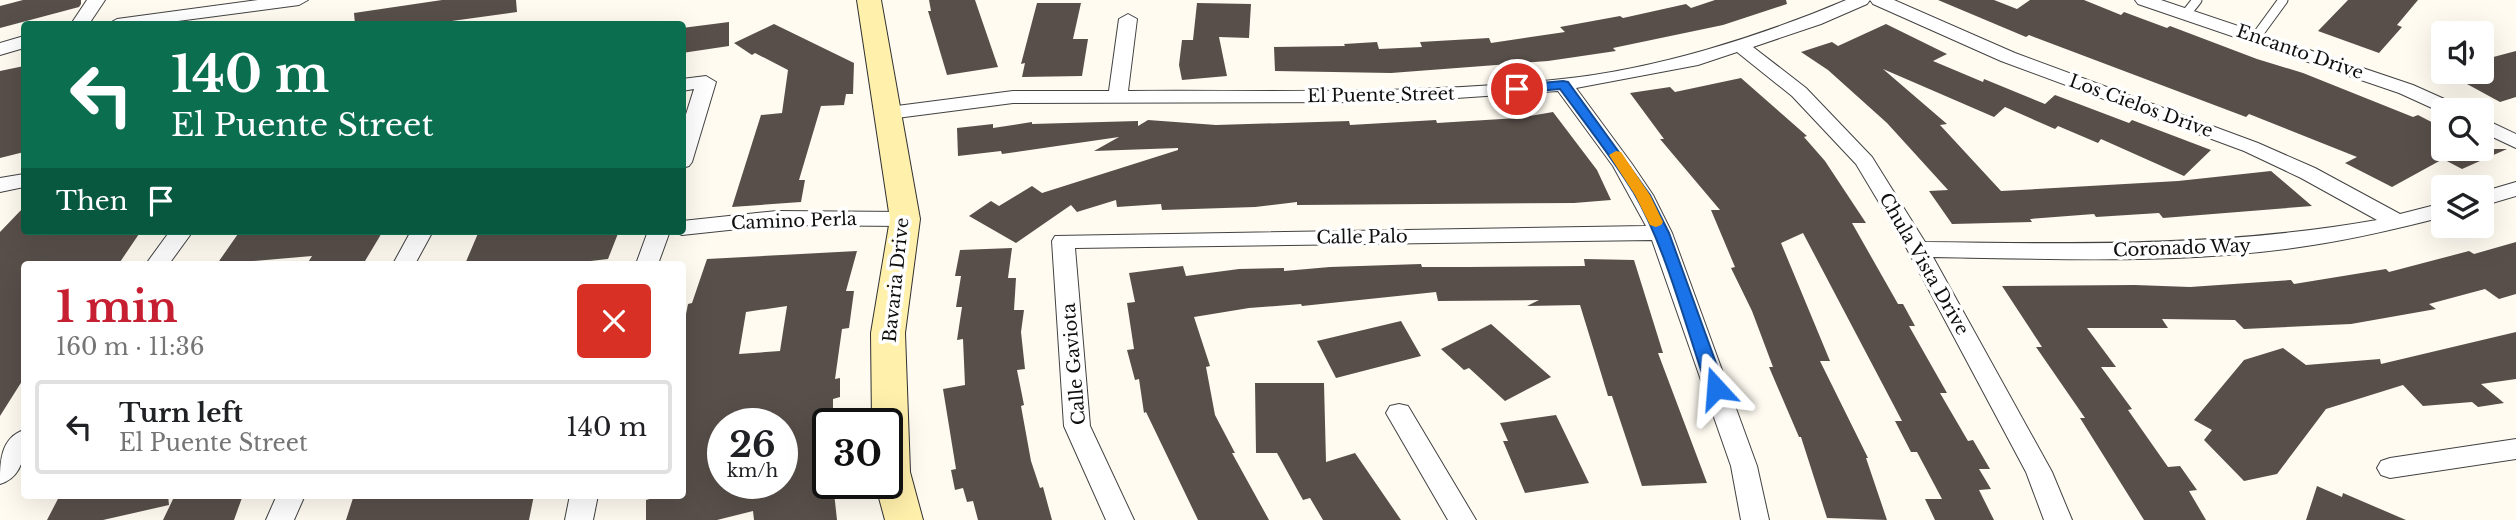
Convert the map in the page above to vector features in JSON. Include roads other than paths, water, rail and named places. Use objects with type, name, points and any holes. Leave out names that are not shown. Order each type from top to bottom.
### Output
[{"type":"street","points":[[82,21],[96,0]]},
{"type":"street","points":[[140,21],[299,0]]},
{"type":"street","name":"Bavaria Drive","points":[[869,0],[905,219],[888,333],[891,472],[904,520]]},
{"type":"street","name":"El Puente Street","points":[[889,113],[1013,97],[1398,96],[1563,85],[1686,61],[1741,46],[1815,20],[1861,0]]},
{"type":"street","name":"Los Cielos Drive","points":[[1879,0],[2007,57],[2251,147],[2308,173],[2399,223]]},
{"type":"street","name":"Encanto Drive","points":[[2144,0],[2191,7],[2256,37],[2431,100]]},
{"type":"street","points":[[1118,96],[1128,19]]},
{"type":"street","points":[[0,49],[21,44]]},
{"type":"street","name":"Chula Vista Drive","points":[[1741,46],[1799,92],[1865,161],[1918,249],[2039,472],[2058,520]]},
{"type":"street","points":[[686,84],[706,82],[686,149]]},
{"type":"street","points":[[1563,85],[1643,195],[1661,233],[1744,466],[1755,520]]},
{"type":"street","points":[[2494,129],[2511,136]]},
{"type":"street","points":[[0,185],[21,182]]},
{"type":"street","points":[[2494,195],[2516,188]]},
{"type":"street","name":"Coronado Way","points":[[1918,249],[2183,252],[2299,242],[2399,223],[2431,214]]},
{"type":"street","name":"Camino Perla","points":[[686,228],[777,218],[905,219]]},
{"type":"street","name":"Calle Palo","points":[[1063,241],[1661,233]]},
{"type":"street","points":[[159,261],[179,235]]},
{"type":"street","points":[[406,261],[420,235]]},
{"type":"street","points":[[648,261],[658,235]]},
{"type":"street","name":"Calle Gaviota","points":[[1063,241],[1077,426],[1120,520]]},
{"type":"street","points":[[1399,413],[1462,520]]},
{"type":"street","points":[[0,474],[21,444]]},
{"type":"street","points":[[2390,468],[2516,449]]},
{"type":"street","points":[[280,520],[289,499]]},
{"type":"street","points":[[579,520],[583,499]]},
{"type":"lane","points":[[2256,37],[2283,0]]}]
